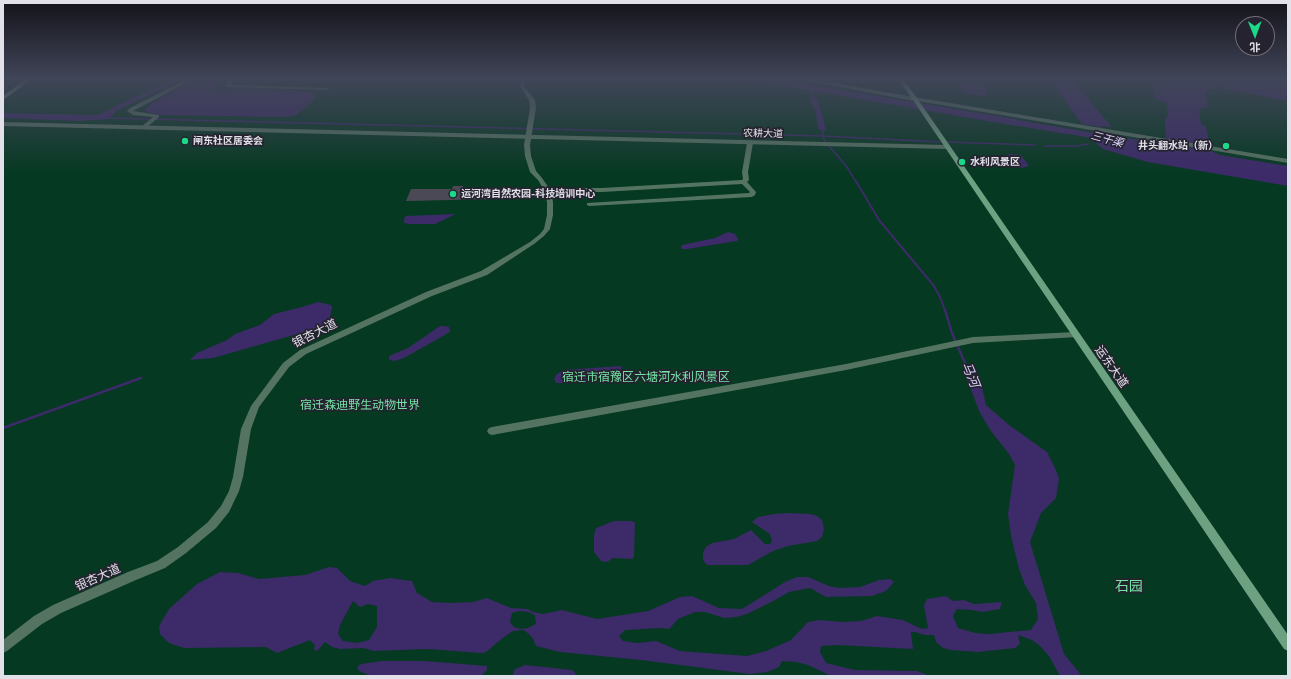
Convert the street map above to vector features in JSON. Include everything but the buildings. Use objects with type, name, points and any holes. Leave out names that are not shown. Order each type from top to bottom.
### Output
[{"type":"main road","name":"运东大道","points":[[923,111],[1288,645]]},
{"type":"street","points":[[131,111],[133,113],[156,115],[144,127]]},
{"type":"street","name":"银杏大道","points":[[3,647],[38,620],[58,609],[161,565],[200,536],[212,525],[225,509],[232,495],[238,477],[246,429],[255,406],[286,365],[303,352],[339,335],[429,294],[484,273],[532,243],[547,229],[550,215],[547,190],[540,179],[533,172],[528,156],[527,145],[533,111]]},
{"type":"street","points":[[981,111],[1288,161]]},
{"type":"street","name":"农耕大道","points":[[3,124],[529,131],[750,143],[947,147]]},
{"type":"street","points":[[743,182],[746,180],[745,172],[750,143]]},
{"type":"street","points":[[547,190],[602,190],[743,182],[753,192],[752,195],[589,204]]},
{"type":"street","points":[[492,431],[846,367],[973,340],[1075,334]]},
{"type":"green space","name":"宿迁市宿豫区六塘河水利风景区","points":[[3,111],[1288,111],[1288,676],[3,676]]},
{"type":"water","points":[[107,111],[117,111],[108,119],[78,121],[3,118],[3,113],[98,115]]},
{"type":"water","points":[[146,111],[301,111],[296,115],[285,117],[162,115],[146,112]]},
{"type":"water","points":[[815,111],[821,111],[826,131],[818,129]]},
{"type":"water","points":[[927,111],[966,111],[1016,119],[1021,123],[1029,124],[1029,126],[1017,126]]},
{"type":"water","points":[[1073,111],[1098,111],[1112,127],[1102,126],[1101,128],[1082,124]]},
{"type":"water","points":[[1168,111],[1199,111],[1201,124],[1206,127],[1211,151],[1220,155],[1288,166],[1288,186],[1148,162],[1103,149],[1091,138],[1053,131],[1047,128],[1052,126],[1100,134],[1101,132],[1107,135],[1166,144],[1165,120],[1168,115]]},
{"type":"water","points":[[1009,154],[1021,155],[1029,166],[1021,168],[1011,167],[1004,156]]},
{"type":"water","points":[[456,214],[435,224],[404,223],[406,216]]},
{"type":"water","points":[[728,232],[735,234],[738,239],[737,241],[687,249],[681,248],[682,245],[715,238]]},
{"type":"water","points":[[318,302],[331,305],[332,308],[329,321],[322,327],[213,358],[190,360],[197,353],[227,340],[235,334],[260,325],[274,314]]},
{"type":"water","points":[[440,326],[449,327],[450,332],[404,358],[395,361],[389,360],[389,356],[408,348]]},
{"type":"water","points":[[621,366],[621,376],[562,383],[556,383],[554,379],[556,375],[563,370]]},
{"type":"water","points":[[970,375],[980,378],[986,405],[1009,425],[1047,452],[1056,470],[1059,479],[1056,498],[1041,513],[1030,542],[1064,654],[1082,676],[1060,676],[1049,656],[1040,646],[1032,640],[1018,635],[1020,644],[1015,648],[977,652],[943,648],[936,642],[934,635],[925,635],[915,632],[911,632],[913,649],[837,645],[821,646],[820,652],[826,663],[855,670],[917,671],[930,676],[831,676],[808,665],[796,662],[782,661],[779,667],[767,672],[750,674],[641,660],[560,652],[536,646],[532,637],[524,630],[513,631],[486,652],[481,653],[428,649],[374,651],[363,648],[340,649],[332,647],[325,642],[317,651],[314,650],[315,645],[310,640],[277,653],[266,647],[184,648],[169,643],[160,634],[159,626],[169,609],[197,584],[220,572],[238,573],[259,579],[305,575],[329,567],[337,568],[350,581],[365,586],[373,581],[390,578],[412,581],[417,593],[432,602],[473,602],[487,598],[511,608],[527,609],[543,614],[562,610],[597,619],[648,611],[680,597],[692,596],[719,608],[742,609],[785,582],[797,577],[808,577],[829,586],[839,588],[860,587],[879,580],[890,579],[894,582],[886,591],[872,596],[826,597],[810,588],[789,592],[747,614],[736,617],[724,618],[705,612],[695,612],[678,619],[669,629],[625,630],[619,636],[623,641],[637,643],[656,641],[680,651],[747,656],[766,651],[791,640],[808,622],[820,620],[843,622],[861,621],[877,616],[903,620],[922,629],[928,628],[924,606],[927,599],[946,596],[953,601],[964,600],[974,604],[1002,602],[1000,609],[982,612],[957,609],[953,616],[958,628],[975,633],[989,634],[1031,630],[1038,619],[1036,603],[1025,585],[1019,569],[1011,536],[1008,514],[1015,465],[979,411],[966,376]],"holes":[[[353,601],[360,607],[368,604],[377,606],[377,627],[369,640],[357,643],[343,641],[338,634],[340,625]],[[519,611],[528,612],[535,615],[536,624],[528,628],[520,629],[514,627],[510,622],[512,613]]]},
{"type":"water","points":[[788,513],[811,514],[817,516],[822,520],[824,529],[822,537],[817,541],[788,546],[773,551],[748,565],[707,565],[703,560],[703,552],[706,547],[712,543],[734,539],[751,530],[765,544],[770,544],[772,541],[770,534],[752,522],[758,517]]},
{"type":"water","points":[[614,521],[632,521],[635,523],[634,557],[632,559],[613,558],[607,562],[601,561],[594,552],[594,535],[596,528]]},
{"type":"water","points":[[381,661],[425,661],[487,666],[487,670],[481,676],[371,676],[359,671],[357,667],[361,664]]},
{"type":"water","points":[[525,665],[572,670],[576,674],[574,676],[512,676],[515,669]]},
{"type":"waterway","points":[[107,118],[823,136]]},
{"type":"waterway","name":"三干渠","points":[[1011,122],[1066,131]]},
{"type":"waterway","name":"马河","points":[[822,129],[823,136]]},
{"type":"waterway","points":[[823,136],[940,142]]},
{"type":"waterway","name":"马河","points":[[823,136],[824,140],[847,167],[856,182]]},
{"type":"waterway","points":[[948,142],[1035,145]]},
{"type":"waterway","points":[[1045,146],[1076,146],[1088,144]]},
{"type":"waterway","name":"马河","points":[[856,181],[879,220],[934,286],[945,311]]},
{"type":"waterway","name":"马河","points":[[945,310],[952,333],[971,377]]},
{"type":"waterway","points":[[3,428],[141,378]]},
{"type":"place","name":"闸东社区居委会","points":[[185,141]]},
{"type":"place","name":"井头翻水站（新）","points":[[1226,146]]},
{"type":"place","name":"水利风景区","points":[[962,162]]},
{"type":"place","name":"运河湾自然农园-科技培训中心","points":[[453,194]]},
{"type":"park label","name":"宿迁森迪野生动物世界","points":[[360,406]]},
{"type":"park label","name":"石园","points":[[1129,587]]}]
